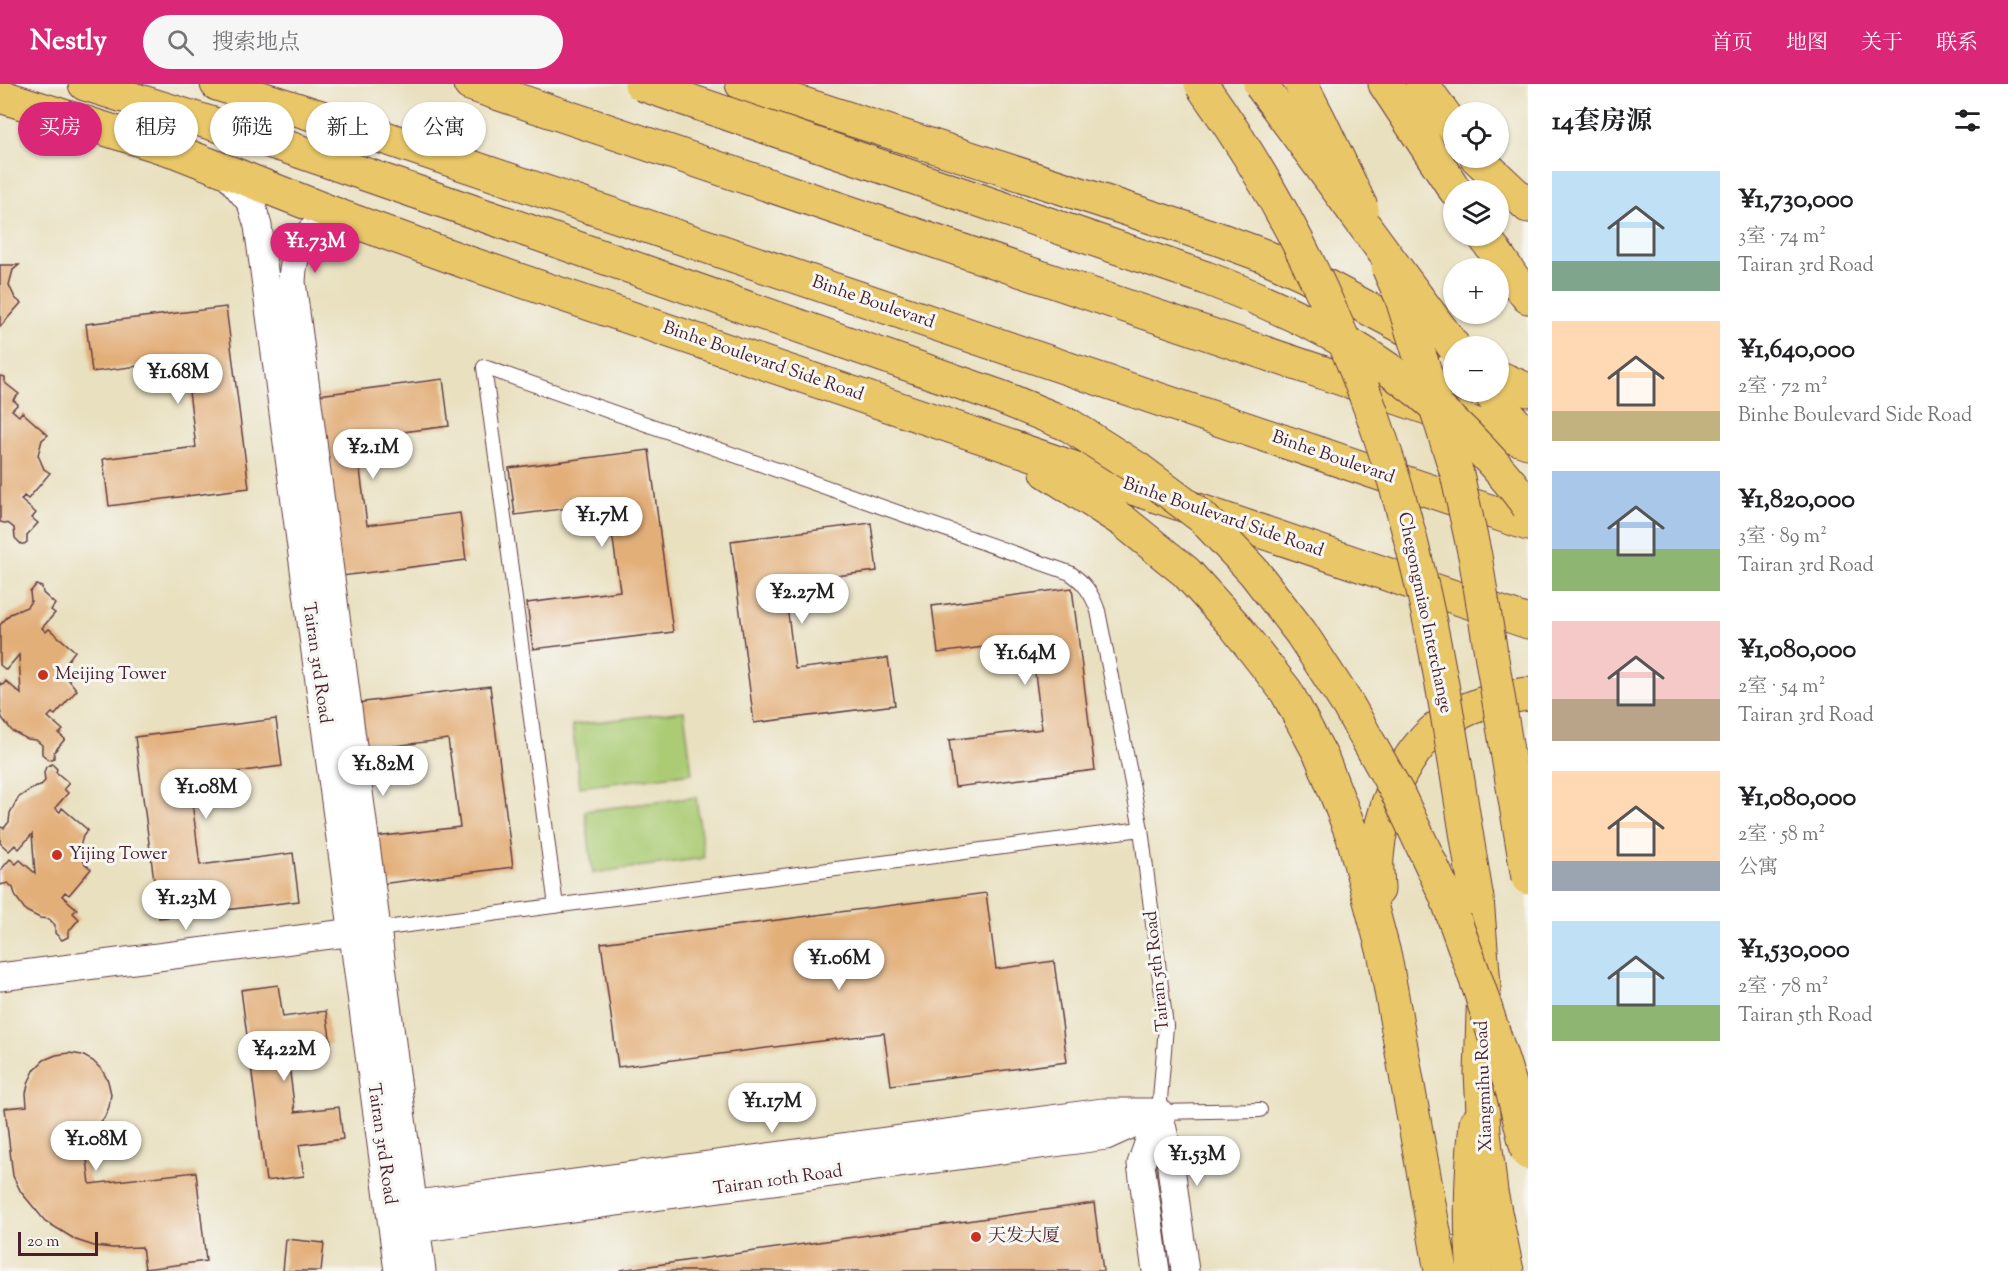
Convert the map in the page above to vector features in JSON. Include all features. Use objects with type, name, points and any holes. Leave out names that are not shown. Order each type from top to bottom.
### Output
[{"type":"main road","points":[[85,84],[284,146],[989,393],[1069,425],[1138,469],[1202,517],[1254,572],[1301,633],[1348,705],[1398,794],[1446,896],[1513,1093],[1528,1153]]},
{"type":"main road","name":"Binhe Boulevard","points":[[217,84],[359,129],[1528,524]]},
{"type":"main road","points":[[470,84],[1528,440]]},
{"type":"main road","points":[[641,84],[1206,278],[1261,299],[1310,322],[1366,353],[1401,376],[1435,404],[1497,467],[1528,506]]},
{"type":"main road","points":[[742,84],[1262,255],[1304,274],[1443,349]]},
{"type":"main road","name":"Chegongmiao Interchange","points":[[1201,84],[1245,152],[1303,253],[1357,370],[1381,438],[1403,508],[1432,634],[1477,899]]},
{"type":"main road","points":[[1260,84],[1446,336]]},
{"type":"main road","points":[[1301,84],[1401,296],[1457,474],[1475,556],[1528,878]]},
{"type":"main road","points":[[1385,84],[1448,180]]},
{"type":"main road","points":[[1422,84],[1443,113]]},
{"type":"main road","name":"Binhe Boulevard Side Road","points":[[0,96],[175,151],[345,218],[466,262],[1528,622]]},
{"type":"main road","points":[[1488,168],[1528,206]]},
{"type":"main road","points":[[1491,246],[1528,297]]},
{"type":"main road","points":[[1509,382],[1528,390]]},
{"type":"main road","points":[[1497,402],[1528,440]]},
{"type":"main road","points":[[988,438],[1063,481],[1123,521],[1186,572],[1235,626],[1286,691],[1322,758],[1353,837],[1385,957]]},
{"type":"main road","points":[[1488,511],[1528,534]]},
{"type":"main road","points":[[1441,1271],[1385,957],[1377,857],[1384,817],[1398,779],[1415,752],[1438,727],[1470,709],[1508,696],[1528,694]]},
{"type":"main road","name":"Xiangmihu Road","points":[[1477,899],[1485,985],[1481,1073],[1484,1132],[1491,1192],[1507,1271]]},
{"type":"main road","points":[[1474,1271],[1470,1235],[1470,1182],[1481,1073]]},
{"type":"street","name":"Tairan 3rd Road","points":[[225,171],[251,203],[258,226],[365,930]]},
{"type":"street","name":"Tairan 3rd Road","points":[[345,218],[326,222],[307,234],[295,256],[292,282],[365,930],[403,1219],[422,1271]]},
{"type":"street","points":[[0,977],[365,930]]},
{"type":"street","name":"Tairan 10th Road","points":[[403,1219],[1103,1112],[1159,1112]]},
{"type":"street","name":"Tairan 5th Road","points":[[1156,1271],[1142,1164],[1159,1112]]},
{"type":"street","name":"Tairan 5th Road","points":[[1159,1112],[1170,1160],[1185,1271]]},
{"type":"street","name":"Tairan 3rd Road","points":[[398,1271],[403,1219]]},
{"type":"lane","name":"Tairan 5th Road","points":[[556,906],[484,367],[1059,569],[1082,580],[1094,598],[1098,611],[1142,829],[1166,1026],[1159,1112]]},
{"type":"lane","points":[[365,930],[1142,829]]},
{"type":"lane","name":"Tairan 10th Road","points":[[1159,1112],[1260,1110]]},
{"type":"green space","points":[[684,711],[692,773],[580,787],[572,725]]},
{"type":"green space","points":[[696,797],[704,858],[593,873],[585,811]]},
{"type":"building","points":[[0,265],[19,265],[13,270],[9,285],[15,298],[21,303],[0,327]]},
{"type":"building","points":[[226,307],[249,488],[109,506],[103,459],[196,447],[185,360],[92,372],[86,324]]},
{"type":"building","points":[[0,376],[5,377],[5,383],[19,394],[13,400],[18,404],[12,410],[19,416],[22,412],[48,435],[42,440],[38,455],[44,469],[50,473],[28,499],[24,496],[21,500],[36,513],[32,518],[38,523],[27,535],[27,542],[24,544],[15,538],[14,528],[0,522]]},
{"type":"building","points":[[443,379],[449,426],[356,438],[367,525],[460,513],[466,560],[326,578],[303,397]]},
{"type":"building","points":[[649,450],[673,632],[533,649],[527,603],[620,591],[608,503],[515,515],[509,468]]},
{"type":"building","points":[[871,523],[877,571],[784,582],[795,669],[888,658],[895,705],[754,723],[731,541]]},
{"type":"building","name":"Meijing Tower","points":[[36,585],[42,587],[43,593],[55,604],[51,610],[55,613],[42,628],[46,632],[49,629],[75,651],[66,663],[65,671],[67,678],[77,690],[55,715],[52,713],[48,717],[63,730],[59,734],[65,739],[54,752],[54,758],[49,760],[42,754],[42,745],[36,740],[27,739],[12,731],[2,718],[0,710],[0,683],[3,685],[6,681],[21,694],[19,655],[6,670],[0,665],[0,625],[10,614],[27,607],[31,601],[30,592]]},
{"type":"building","points":[[1072,588],[1095,770],[955,787],[949,740],[1042,729],[1031,641],[938,653],[932,606]]},
{"type":"building","points":[[490,686],[513,867],[373,885],[367,838],[460,827],[448,739],[356,751],[349,704]]},
{"type":"building","points":[[276,719],[282,766],[189,778],[200,865],[293,853],[299,901],[159,918],[135,737]]},
{"type":"building","name":"Yijing Tower","points":[[52,764],[57,769],[56,772],[69,783],[64,789],[68,793],[55,808],[60,812],[62,808],[88,830],[83,836],[79,850],[85,864],[91,869],[69,895],[65,892],[62,896],[77,909],[73,913],[79,919],[68,932],[68,937],[62,940],[55,933],[55,925],[49,919],[40,918],[26,911],[8,883],[0,885],[0,871],[10,859],[16,864],[20,860],[35,873],[32,834],[19,849],[15,845],[9,851],[0,843],[0,827],[4,828],[9,822],[10,813],[18,798],[45,781],[46,767]]},
{"type":"building","points":[[986,893],[996,969],[1054,961],[1067,1062],[891,1085],[884,1033],[618,1067],[601,943]]},
{"type":"building","points":[[278,985],[283,1017],[326,1011],[331,1044],[287,1049],[295,1112],[339,1107],[343,1139],[299,1145],[304,1176],[266,1181],[241,990]]},
{"type":"building","points":[[69,1053],[82,1055],[93,1061],[108,1081],[111,1094],[104,1118],[84,1135],[90,1184],[196,1172],[206,1261],[145,1269],[142,1247],[94,1246],[76,1240],[45,1221],[21,1192],[13,1176],[5,1108],[27,1106],[26,1093],[35,1069],[44,1060]]},
{"type":"building","name":"天发大厦","points":[[1094,1203],[1103,1271],[621,1271],[621,1270]]},
{"type":"building","points":[[286,1239],[324,1243],[321,1271],[283,1271]]},
{"type":"place","name":"Meijing Tower","points":[[43,675]]},
{"type":"place","name":"Yijing Tower","points":[[57,855]]},
{"type":"place","name":"天发大厦","points":[[976,1237]]}]
